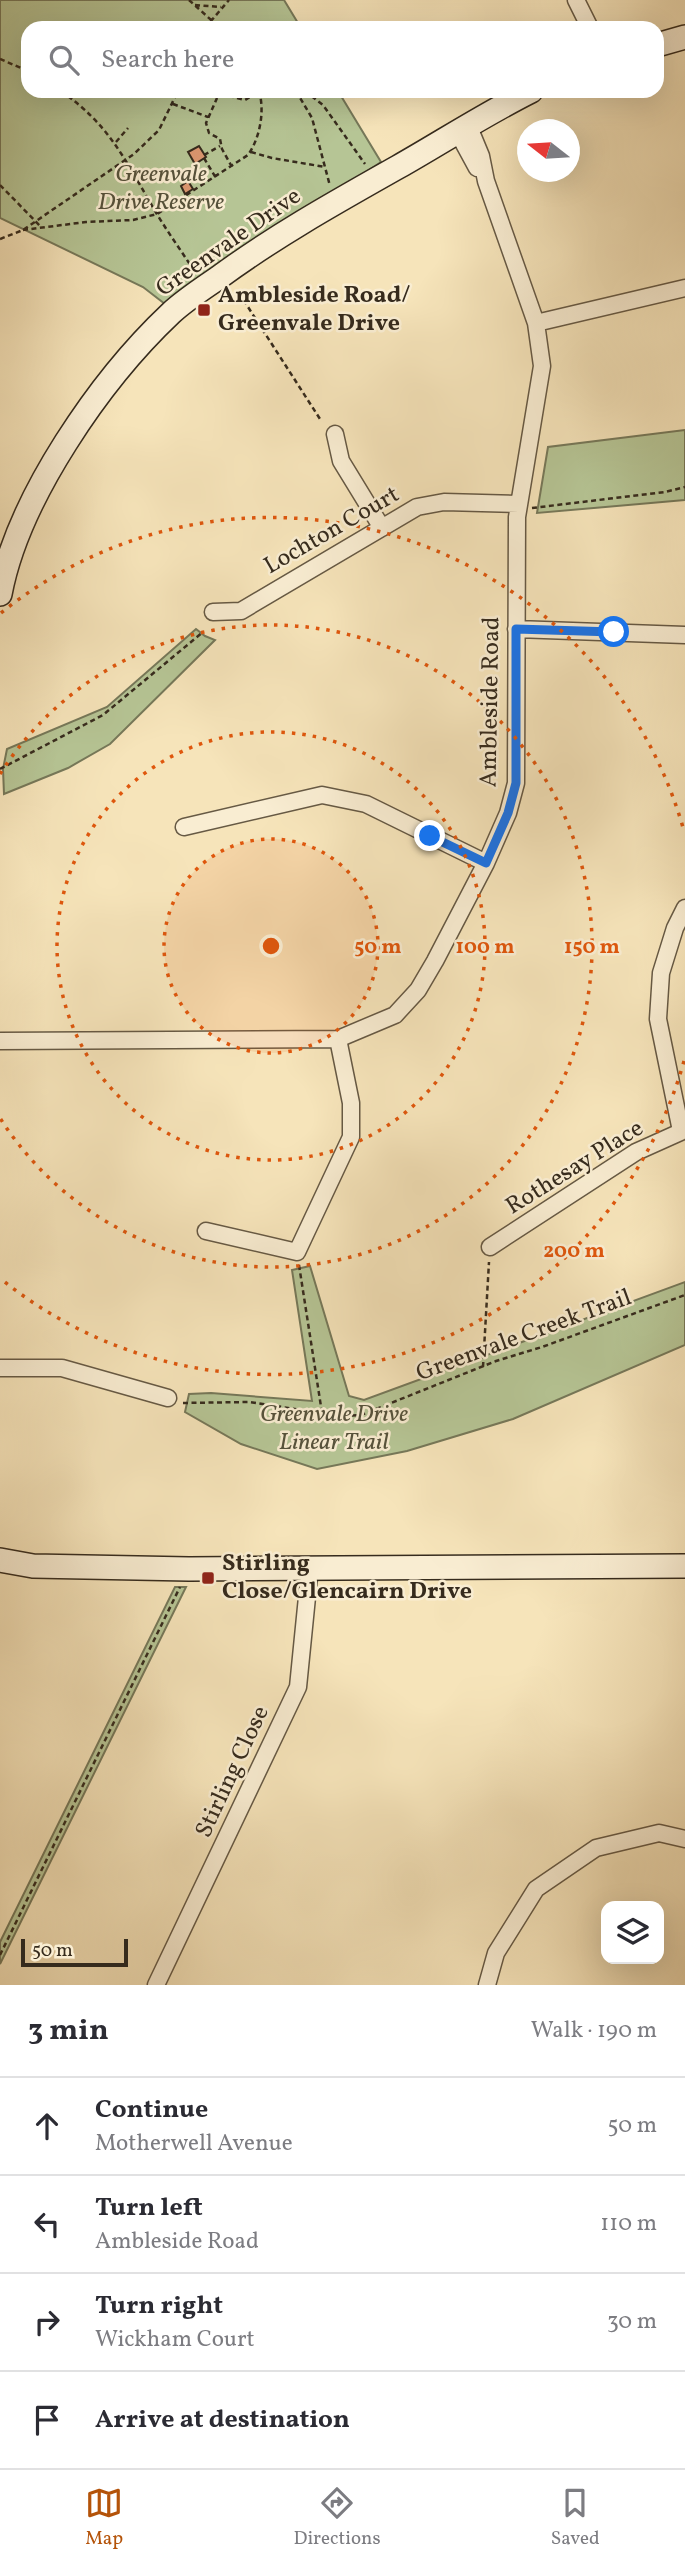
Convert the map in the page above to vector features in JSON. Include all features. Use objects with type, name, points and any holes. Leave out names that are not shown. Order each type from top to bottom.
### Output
[{"type":"street","points":[[576,0],[586,21]]},
{"type":"street","points":[[664,43],[685,37]]},
{"type":"street","name":"Greenvale Drive","points":[[1,583],[29,509],[56,459],[90,408],[131,356],[172,312],[262,246],[519,98]]},
{"type":"street","name":"Ambleside Road","points":[[0,1041],[338,1039],[395,1014],[418,990],[486,863],[508,813],[516,783],[516,629],[523,506],[542,366],[536,323],[486,181],[481,156],[463,130]]},
{"type":"street","points":[[536,323],[685,288]]},
{"type":"street","points":[[335,434],[341,461],[382,528]]},
{"type":"street","name":"Lochton Court","points":[[214,612],[241,611],[416,507],[444,502],[523,506]]},
{"type":"street","points":[[516,629],[685,635]]},
{"type":"street","points":[[184,827],[322,795],[366,804],[486,863]]},
{"type":"street","points":[[683,1131],[658,1018],[661,973],[675,928],[685,908]]},
{"type":"street","points":[[206,1231],[297,1252],[351,1137],[351,1103],[338,1039]]},
{"type":"street","name":"Rothesay Place","points":[[490,1247],[636,1152],[683,1131]]},
{"type":"street","points":[[0,1368],[62,1368],[168,1398]]},
{"type":"street","points":[[0,1560],[33,1566],[189,1569],[685,1566]]},
{"type":"street","points":[[0,1574],[33,1566]]},
{"type":"street","name":"Stirling Close","points":[[156,1985],[298,1687],[310,1567]]},
{"type":"street","points":[[487,1985],[496,1953],[536,1889],[596,1848],[659,1833],[685,1839]]},
{"type":"path","points":[[189,0],[211,19],[229,0]]},
{"type":"path","points":[[195,5],[221,7]]},
{"type":"path","points":[[0,59],[21,68]]},
{"type":"path","points":[[71,98],[116,142],[157,214],[195,272]]},
{"type":"path","points":[[23,230],[126,160],[159,130],[175,98]]},
{"type":"path","points":[[218,98],[208,117],[208,130],[220,139],[232,167]]},
{"type":"path","points":[[0,239],[23,230],[41,227],[133,220],[157,214],[216,178],[251,152],[261,118],[260,98]]},
{"type":"path","points":[[300,98],[312,118],[336,202]]},
{"type":"path","points":[[314,98],[323,105],[365,163]]},
{"type":"path","points":[[173,104],[208,117]]},
{"type":"path","points":[[116,142],[128,128]]},
{"type":"path","points":[[216,178],[204,157],[221,146]]},
{"type":"path","points":[[251,152],[325,167]]},
{"type":"path","points":[[0,185],[41,227]]},
{"type":"path","points":[[239,293],[320,419]]},
{"type":"path","points":[[523,506],[665,492],[685,487]]},
{"type":"path","points":[[0,769],[103,715],[203,632]]},
{"type":"path","points":[[483,1367],[490,1247]]},
{"type":"path","points":[[297,1252],[322,1413]]},
{"type":"path","name":"Greenvale Creek Trail","points":[[168,1398],[187,1403],[250,1402],[322,1413],[361,1415],[483,1367],[685,1295]]},
{"type":"path","points":[[0,1955],[189,1569]]},
{"type":"green space","name":"Greenvale Drive Reserve","points":[[0,0],[284,0],[297,21],[21,21],[21,98],[342,98],[381,162],[165,304],[143,287],[0,218]]},
{"type":"green space","points":[[685,430],[685,500],[537,513],[548,447]]},
{"type":"green space","points":[[196,629],[215,640],[110,744],[68,768],[4,794],[3,769],[7,749],[107,707]]},
{"type":"green space","name":"Greenvale Drive Linear Trail","points":[[310,1266],[349,1396],[364,1400],[685,1282],[685,1345],[513,1419],[407,1451],[317,1469],[241,1444],[185,1412],[189,1394],[211,1393],[312,1401],[292,1270]]},
{"type":"green space","points":[[175,1587],[186,1587],[0,1964],[0,1942]]},
{"type":"building","points":[[199,146],[206,157],[195,164],[188,152]]},
{"type":"building","points":[[188,181],[193,189],[185,194],[181,186]]},
{"type":"place","name":"Ambleside Road/ Greenvale Drive","points":[[204,310]]},
{"type":"place","name":"Stirling Close/Glencairn Drive","points":[[208,1578]]},
{"type":"route","points":[[430,836],[486,863],[508,813],[516,783],[516,629],[614,632]]}]
